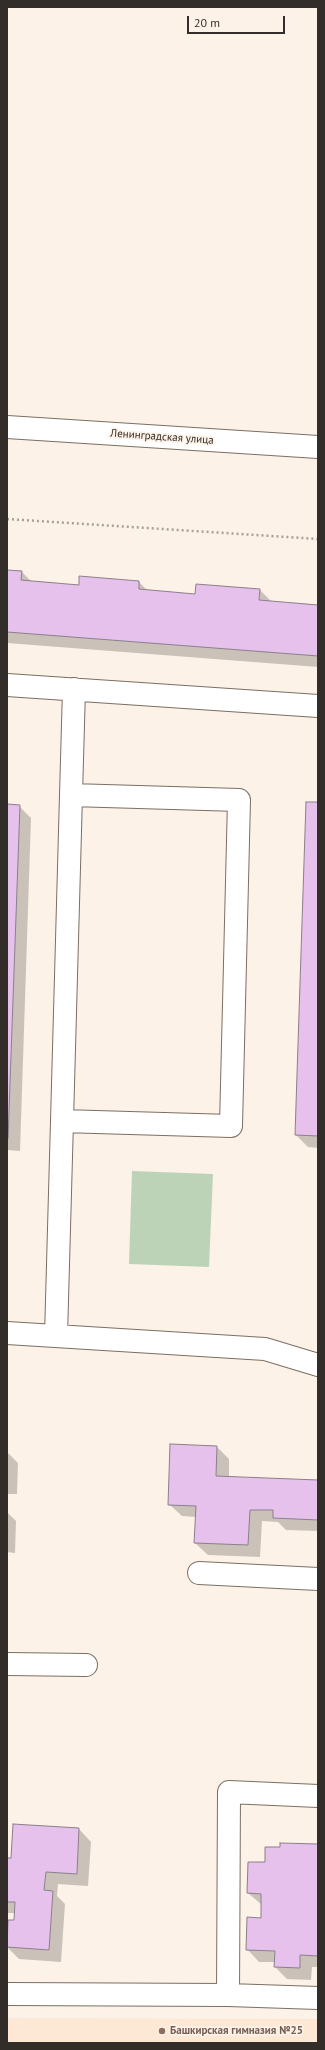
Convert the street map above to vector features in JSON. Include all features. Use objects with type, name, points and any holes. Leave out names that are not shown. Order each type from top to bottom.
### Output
[{"type":"street","name":"Ленинградская улица","points":[[7,427],[318,447]]},
{"type":"street","points":[[7,685],[318,706]]},
{"type":"street","points":[[56,1336],[74,689]]},
{"type":"street","points":[[62,1121],[230,1126],[239,808],[239,800],[70,795]]},
{"type":"street","points":[[7,1333],[265,1350],[318,1365]]},
{"type":"street","points":[[199,1573],[318,1579]]},
{"type":"street","points":[[7,1664],[86,1665]]},
{"type":"street","points":[[228,1995],[229,1792],[318,1796]]},
{"type":"street","points":[[7,1994],[228,1995],[318,1998]]},
{"type":"path","points":[[7,519],[318,539]]},
{"type":"shaded area","name":"Башкирская гимназия №25","points":[[7,2018],[318,2019],[318,2043],[7,2043]]},
{"type":"green space","points":[[132,1171],[213,1174],[209,1267],[129,1264]]},
{"type":"building","points":[[7,570],[22,571],[21,580],[79,585],[79,576],[139,581],[139,589],[195,594],[196,584],[260,589],[259,600],[318,605],[318,656],[7,632]]},
{"type":"building","points":[[306,802],[318,802],[318,1136],[295,1135]]},
{"type":"building","points":[[7,804],[20,805],[8,1139],[7,1139]]},
{"type":"building","points":[[170,1444],[217,1446],[216,1476],[318,1480],[318,1520],[273,1518],[273,1510],[250,1510],[248,1545],[194,1543],[196,1506],[168,1505]]},
{"type":"building","points":[[13,1824],[79,1828],[77,1874],[46,1872],[44,1890],[53,1891],[49,1950],[7,1947],[8,1920],[14,1920],[15,1902],[7,1902],[7,1858],[11,1858]]},
{"type":"building","points":[[280,1843],[318,1844],[318,1956],[300,1955],[300,1968],[274,1967],[275,1951],[246,1950],[247,1917],[261,1918],[261,1894],[247,1893],[248,1862],[265,1862],[265,1847],[280,1847]]},
{"type":"place","name":"Башкирская гимназия №25","points":[[162,2031]]}]
